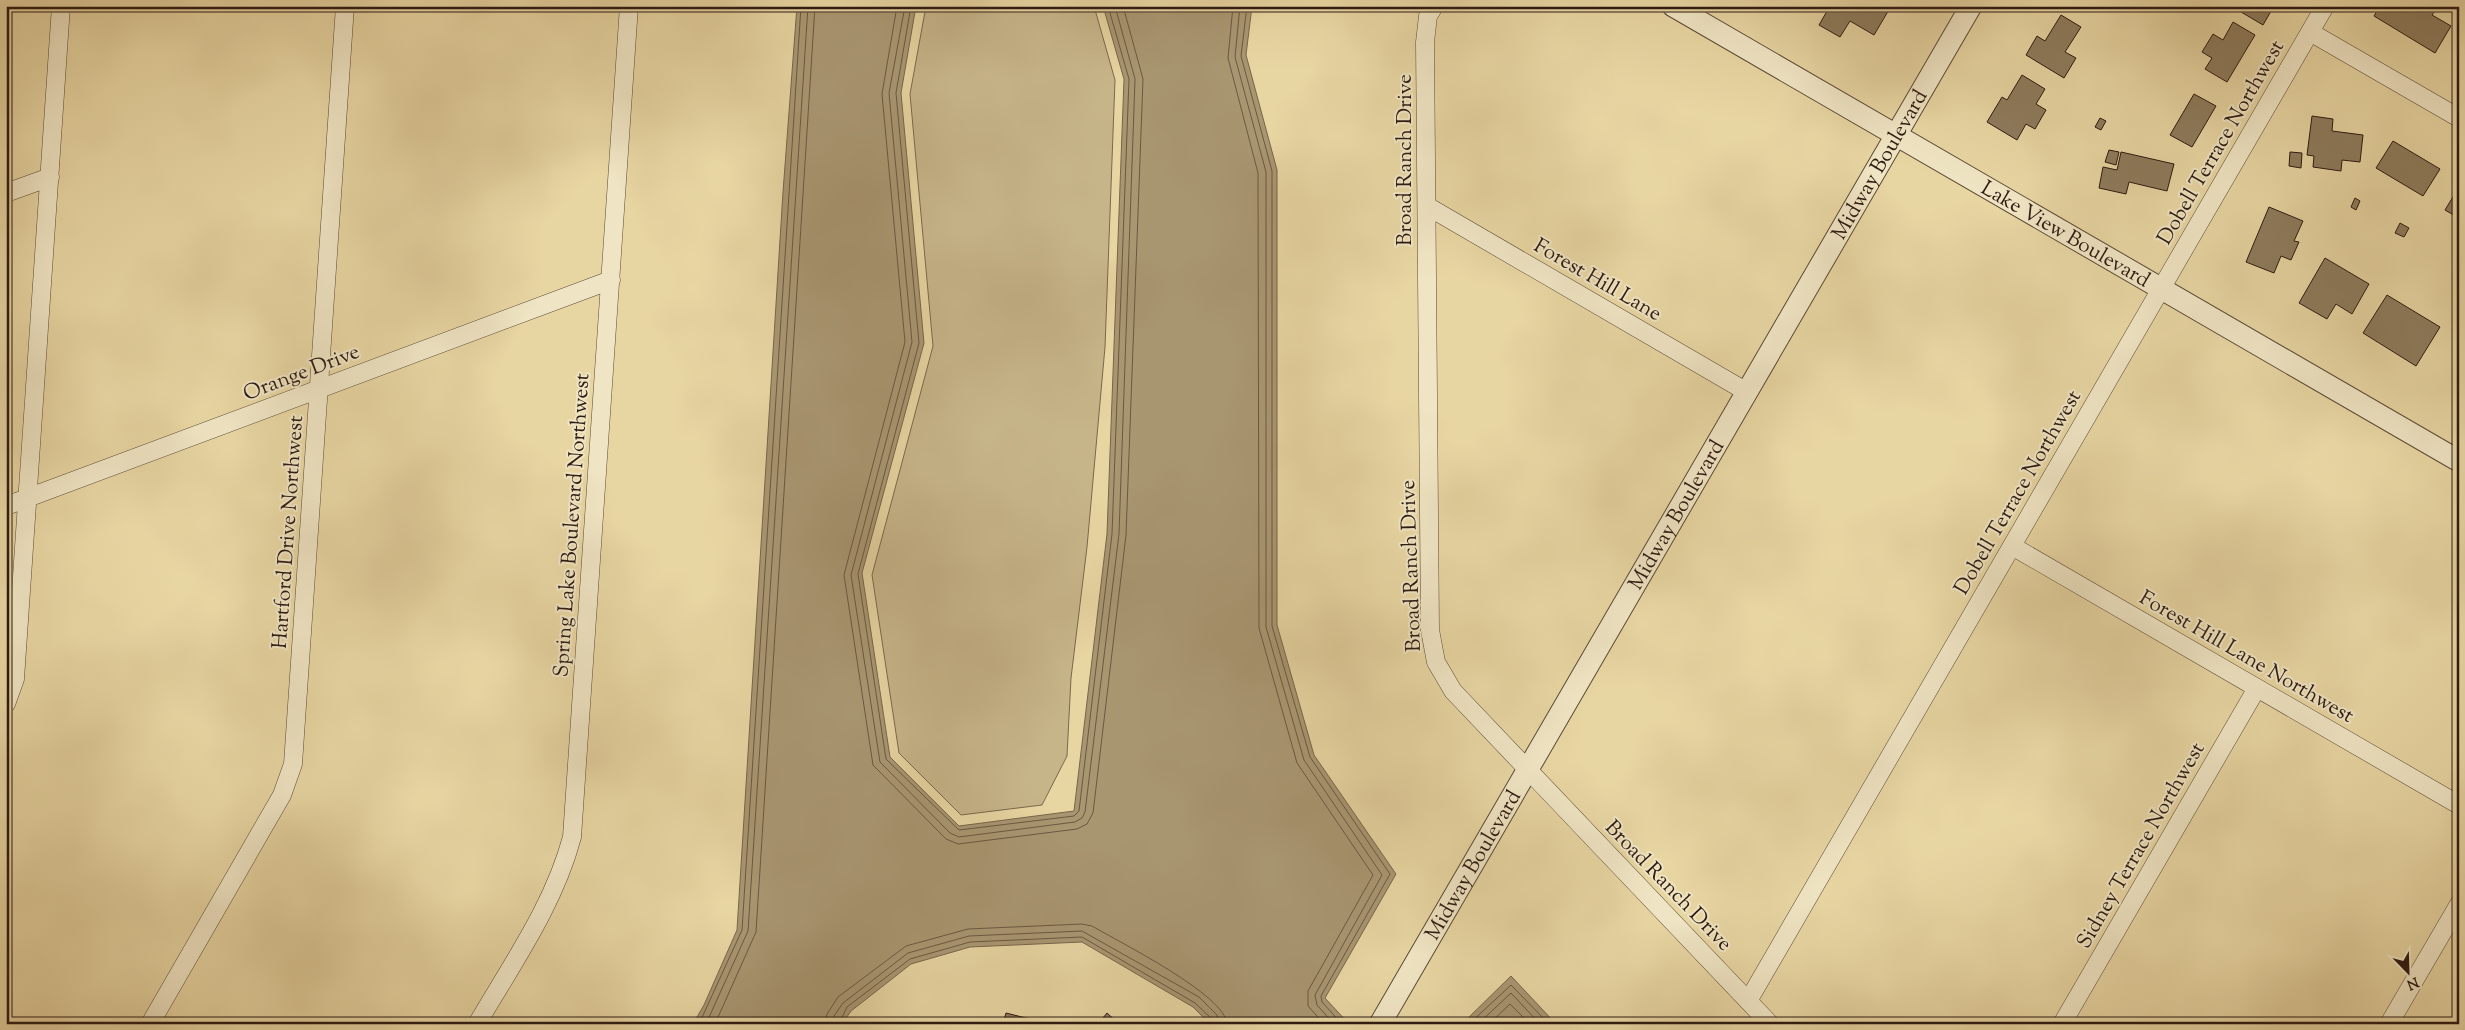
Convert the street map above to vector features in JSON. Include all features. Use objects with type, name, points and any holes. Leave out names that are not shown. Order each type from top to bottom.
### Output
[{"type":"street","points":[[6,704],[15,679],[62,6]]},
{"type":"street","name":"Hartford Drive Northwest","points":[[150,1024],[282,795],[294,764],[345,6]]},
{"type":"street","name":"Spring Lake Boulevard Northwest","points":[[477,1024],[552,893],[564,866],[572,837],[629,6]]},
{"type":"street","name":"Broad Ranch Drive","points":[[1434,6],[1428,16],[1425,42],[1432,638],[1436,662],[1453,690],[1770,1024]]},
{"type":"street","name":"Lake View Boulevard","points":[[1673,6],[2459,461]]},
{"type":"street","name":"Midway Boulevard","points":[[1380,1024],[1970,6]]},
{"type":"street","name":"Dobell Terrace Northwest","points":[[1748,1000],[2325,6]]},
{"type":"street","points":[[2310,32],[2459,118]]},
{"type":"street","points":[[6,193],[50,177]]},
{"type":"street","name":"Forest Hill Lane","points":[[1427,206],[1747,392]]},
{"type":"street","name":"Orange Drive","points":[[6,506],[611,280]]},
{"type":"street","name":"Forest Hill Lane Northwest","points":[[2012,546],[2459,805]]},
{"type":"street","name":"Sidney Terrace Northwest","points":[[2062,1024],[2257,688]]},
{"type":"street","points":[[2389,1024],[2459,904]]},
{"type":"shaded area","points":[[926,6],[1094,6],[1115,80],[1105,347],[1087,547],[1071,678],[1067,756],[1042,805],[961,815],[899,753],[872,575],[933,346],[910,94]]},
{"type":"water","points":[[797,6],[916,6],[901,93],[924,343],[862,573],[890,757],[959,826],[1074,811],[1107,534],[1124,79],[1103,6],[1252,6],[1246,55],[1277,170],[1277,625],[1314,755],[1396,874],[1325,998],[1349,1024],[1210,1024],[1193,1007],[1082,942],[970,947],[911,964],[851,1011],[842,1024],[693,1024],[704,1005],[737,930],[783,192]]},
{"type":"water","points":[[1511,976],[1556,1024],[1462,1024]]},
{"type":"building","points":[[1830,6],[1886,6],[1890,8],[1874,35],[1850,21],[1840,37],[1819,25]]},
{"type":"building","points":[[2231,6],[2274,6],[2263,25]]},
{"type":"building","points":[[2380,6],[2438,6],[2432,15],[2451,26],[2435,53],[2374,16]]},
{"type":"building","points":[[2061,15],[2081,27],[2065,52],[2076,58],[2064,78],[2026,55],[2037,36],[2045,41]]},
{"type":"building","points":[[2233,22],[2255,35],[2227,82],[2205,69],[2212,58],[2202,52],[2213,34],[2223,40]]},
{"type":"building","points":[[2022,75],[2045,89],[2036,104],[2046,110],[2035,129],[2026,124],[2017,140],[1987,122],[2002,97],[2007,100]]},
{"type":"building","points":[[2194,94],[2216,106],[2192,147],[2170,135]]},
{"type":"building","points":[[2312,116],[2333,119],[2332,131],[2363,135],[2360,162],[2342,160],[2341,171],[2313,167],[2314,156],[2307,155]]},
{"type":"building","points":[[2100,118],[2106,121],[2101,130],[2095,127]]},
{"type":"building","points":[[2393,141],[2440,169],[2423,196],[2376,168]]},
{"type":"building","points":[[2109,150],[2119,152],[2116,165],[2105,162]]},
{"type":"building","points":[[2121,152],[2174,164],[2167,191],[2129,182],[2126,194],[2099,188],[2103,167],[2117,170]]},
{"type":"building","points":[[2290,152],[2302,153],[2301,168],[2289,166]]},
{"type":"building","points":[[2459,187],[2459,218],[2445,210]]},
{"type":"building","points":[[2355,198],[2360,201],[2356,210],[2351,207]]},
{"type":"building","points":[[2269,207],[2303,221],[2294,241],[2299,242],[2291,260],[2281,256],[2274,273],[2246,262]]},
{"type":"building","points":[[2400,223],[2409,228],[2404,237],[2395,233]]},
{"type":"building","points":[[2325,258],[2369,284],[2352,314],[2336,304],[2327,319],[2299,303]]},
{"type":"building","points":[[2387,295],[2440,327],[2416,366],[2363,333]]},
{"type":"building","points":[[1006,1013],[1050,1024],[1003,1024]]},
{"type":"building","points":[[1107,1013],[1119,1024],[1098,1024]]}]
